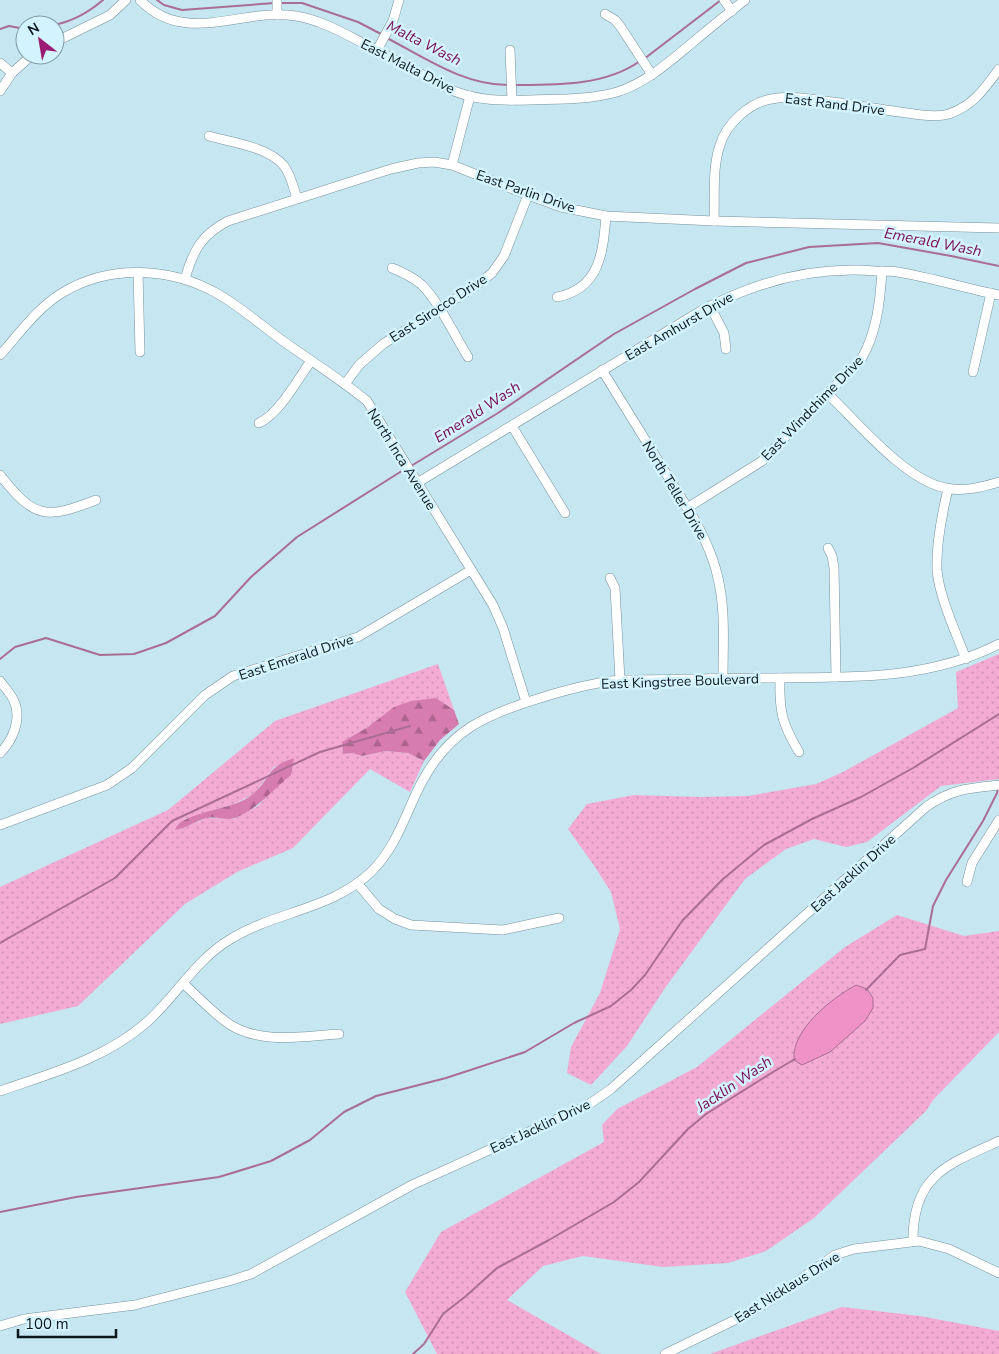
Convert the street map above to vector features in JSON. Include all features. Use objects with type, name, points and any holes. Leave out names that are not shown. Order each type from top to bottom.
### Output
[{"type":"street","points":[[65,37],[110,15],[126,0]]},
{"type":"street","name":"East Malta Drive","points":[[140,0],[146,6],[166,17],[196,24],[277,15],[294,15],[316,21],[377,50],[448,88],[470,96],[496,100],[583,98],[617,92],[632,86],[652,75],[745,0]]},
{"type":"street","points":[[277,0],[277,15]]},
{"type":"street","points":[[377,50],[393,21],[399,0]]},
{"type":"street","points":[[724,0],[732,11]]},
{"type":"street","points":[[605,14],[615,20],[620,26],[652,75]]},
{"type":"street","points":[[510,50],[512,100]]},
{"type":"street","points":[[0,63],[12,72]]},
{"type":"street","points":[[0,91],[12,72],[20,65]]},
{"type":"street","name":"East Rand Drive","points":[[714,221],[716,157],[720,143],[735,121],[757,104],[770,99],[794,97],[918,115],[947,114],[967,106],[979,96],[999,69]]},
{"type":"street","points":[[452,165],[470,96]]},
{"type":"street","points":[[208,136],[262,151],[274,157],[288,172],[297,198]]},
{"type":"street","name":"East Parlin Drive","points":[[185,279],[192,256],[206,236],[228,220],[391,169],[418,163],[434,162],[452,165],[561,206],[606,216],[714,221],[999,228]]},
{"type":"street","name":"East Sirocco Drive","points":[[345,384],[358,365],[383,344],[483,281],[498,265],[508,246],[528,195]]},
{"type":"street","points":[[557,297],[582,287],[594,274],[600,260],[606,216]]},
{"type":"street","points":[[392,268],[405,273],[422,285],[468,357]]},
{"type":"street","name":"East Amhurst Drive","points":[[417,483],[710,306],[750,287],[800,274],[839,269],[897,272],[995,294]]},
{"type":"street","name":"East Windchime Drive","points":[[688,508],[762,461],[857,364],[869,344],[878,317],[882,271]]},
{"type":"street","points":[[138,272],[140,352]]},
{"type":"street","name":"North Inca Avenue","points":[[0,355],[39,311],[61,293],[84,282],[109,275],[138,272],[185,279],[218,294],[366,401],[493,605],[503,628],[526,702]]},
{"type":"street","points":[[973,372],[995,294]]},
{"type":"street","points":[[710,306],[724,333],[726,349]]},
{"type":"street","points":[[259,423],[274,412],[311,361]]},
{"type":"street","name":"North Teller Drive","points":[[602,370],[688,508],[706,541],[718,575],[722,605],[723,679]]},
{"type":"street","points":[[828,394],[907,470],[925,481],[948,489],[969,489],[999,482]]},
{"type":"street","points":[[512,426],[565,513]]},
{"type":"street","points":[[0,475],[13,492],[30,508],[41,513],[52,513],[75,508],[96,500]]},
{"type":"street","points":[[948,489],[937,551],[937,571],[942,592],[966,659]]},
{"type":"street","points":[[828,548],[832,556],[834,568],[836,677]]},
{"type":"street","name":"East Emerald Drive","points":[[0,825],[107,785],[132,768],[205,695],[233,676],[358,637],[472,570]]},
{"type":"street","points":[[610,578],[615,596],[620,680]]},
{"type":"street","name":"East Kingstree Boulevard","points":[[0,1091],[78,1064],[112,1047],[148,1021],[211,953],[238,934],[327,901],[357,883],[372,870],[390,849],[423,780],[435,761],[467,729],[483,719],[526,702],[581,686],[620,680],[836,677],[903,674],[937,668],[966,659],[999,644]]},
{"type":"street","points":[[780,678],[781,714],[786,730],[799,752]]},
{"type":"street","points":[[0,681],[13,699],[16,708],[14,732],[10,741],[0,753]]},
{"type":"street","name":"East Jacklin Drive","points":[[0,1326],[24,1319],[135,1304],[221,1284],[251,1274],[412,1185],[588,1105],[611,1088],[926,807],[947,794],[958,790],[999,785]]},
{"type":"street","points":[[966,882],[972,863],[999,820]]},
{"type":"street","points":[[357,883],[380,909],[395,919],[411,924],[503,930],[560,918]]},
{"type":"street","points":[[183,983],[230,1024],[248,1032],[276,1037],[339,1034]]},
{"type":"street","points":[[913,1240],[913,1218],[916,1206],[925,1187],[931,1180],[938,1172],[958,1160],[999,1141]]},
{"type":"street","name":"East Nicklaus Drive","points":[[665,1354],[764,1304],[835,1255],[854,1249],[913,1240],[928,1242],[949,1249],[999,1273]]},
{"type":"shaded area","points":[[999,654],[999,779],[941,786],[867,842],[846,847],[814,839],[786,849],[745,879],[665,988],[627,1046],[591,1085],[567,1073],[571,1047],[600,993],[620,929],[611,892],[568,829],[587,804],[634,795],[748,796],[816,784],[843,772],[958,708],[956,672]]},
{"type":"shaded area","points":[[438,664],[454,710],[436,698],[368,727],[342,743],[343,754],[352,753],[362,756],[386,751],[408,753],[424,761],[410,792],[370,769],[293,848],[237,872],[185,904],[78,1006],[0,1024],[0,887],[168,810],[275,721]],"holes":[[[294,758],[273,790],[258,806],[234,819],[207,818],[175,830],[185,819],[234,804],[254,794],[274,767]]]},
{"type":"shaded area","points":[[897,915],[964,936],[999,931],[999,1032],[933,1100],[926,1111],[814,1218],[766,1251],[728,1263],[663,1267],[583,1256],[543,1266],[507,1300],[601,1354],[437,1354],[405,1292],[441,1232],[604,1142],[602,1125],[617,1109],[697,1067],[845,947]]},
{"type":"shaded area","points":[[856,985],[867,989],[873,998],[873,1008],[865,1021],[830,1052],[802,1065],[794,1060],[799,1037],[815,1016],[836,998]]},
{"type":"shaded area","points":[[842,1307],[920,1316],[999,1331],[999,1354],[710,1354]]},
{"type":"green space","points":[[436,698],[454,710],[459,724],[440,740],[424,761],[408,753],[386,751],[362,756],[352,753],[343,754],[342,742],[368,727],[394,707],[411,701]]},
{"type":"green space","points":[[294,758],[291,775],[250,811],[229,819],[208,818],[175,830],[184,820],[234,804],[252,795],[278,765]]},
{"type":"waterway","name":"Malta Wash","points":[[65,22],[92,9],[103,0]]},
{"type":"waterway","name":"Malta Wash","points":[[157,0],[164,5],[182,10],[275,3]]},
{"type":"waterway","name":"Malta Wash","points":[[644,59],[721,0]]},
{"type":"waterway","name":"Malta Wash","points":[[279,3],[302,3],[358,22],[381,34]]},
{"type":"waterway","name":"Malta Wash","points":[[0,29],[9,26],[15,27]]},
{"type":"waterway","name":"Malta Wash","points":[[387,38],[461,76],[493,84],[510,85]]},
{"type":"waterway","name":"Malta Wash","points":[[514,85],[563,84],[596,80],[626,69],[640,61]]},
{"type":"waterway","name":"Emerald Wash","points":[[411,466],[498,413],[614,334],[746,263],[809,247],[878,243],[999,266]]},
{"type":"waterway","name":"Emerald Wash","points":[[0,659],[15,647],[46,638],[100,655],[134,654],[166,643],[215,616],[251,577],[297,537],[405,469]]},
{"type":"waterway","points":[[0,1212],[76,1197],[219,1177],[271,1161],[310,1140],[344,1112],[376,1096],[446,1078],[525,1052],[574,1023],[611,1006],[631,990],[645,975],[682,921],[723,879],[764,845],[812,819],[861,797],[913,768],[999,714]]},
{"type":"waterway","points":[[0,943],[115,878],[172,821],[320,752],[410,726]]},
{"type":"waterway","name":"Jacklin Wash","points":[[866,990],[900,955],[925,949],[933,906],[946,880],[983,821],[997,793],[998,787]]},
{"type":"waterway","name":"Jacklin Wash","points":[[413,1354],[424,1344],[443,1314],[497,1268],[614,1202],[639,1182],[688,1129],[706,1114],[795,1059]]}]
